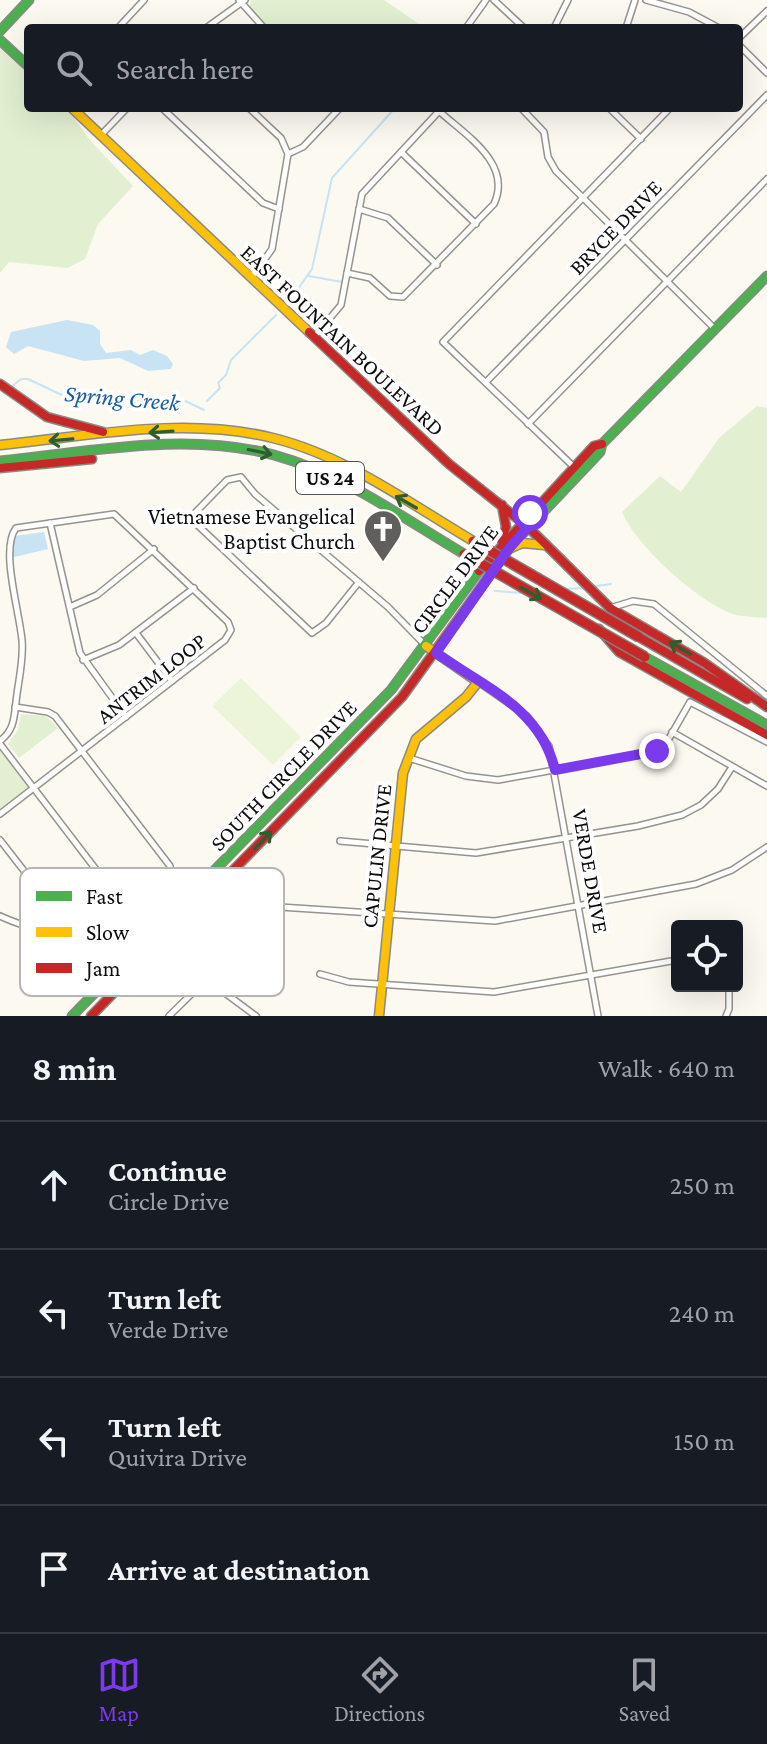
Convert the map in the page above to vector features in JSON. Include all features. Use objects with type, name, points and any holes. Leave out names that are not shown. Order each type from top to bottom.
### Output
[{"type":"main road","points":[[0,31],[29,0]]},
{"type":"main road","points":[[0,40],[24,62]]},
{"type":"main road","name":"EAST FOUNTAIN BOULEVARD","points":[[76,112],[449,464],[524,525],[581,579],[593,598],[608,612],[632,619],[703,662],[767,709]]},
{"type":"main road","points":[[524,525],[600,452],[602,444],[767,276]]},
{"type":"main road","points":[[0,384],[34,411],[65,425],[122,435]]},
{"type":"main road","name":"US 24","points":[[0,445],[203,429],[274,438],[336,463],[767,709]]},
{"type":"main road","points":[[524,525],[594,446],[602,444]]},
{"type":"main road","points":[[0,468],[182,446]]},
{"type":"main road","name":"US 24","points":[[0,461],[182,446],[250,450],[306,466],[767,725]]},
{"type":"main road","points":[[502,505],[506,527],[504,548],[522,543],[545,545]]},
{"type":"main road","name":"CIRCLE DRIVE","points":[[416,659],[524,525]]},
{"type":"main road","name":"CIRCLE DRIVE","points":[[429,664],[504,548]]},
{"type":"main road","name":"EAST FOUNTAIN BOULEVARD","points":[[593,598],[599,629]]},
{"type":"main road","points":[[599,629],[619,652],[767,735]]},
{"type":"main road","name":"VERDE DRIVE","points":[[426,646],[478,682]]},
{"type":"main road","name":"SOUTH CIRCLE DRIVE","points":[[217,868],[391,690],[416,659]]},
{"type":"main road","name":"SOUTH CIRCLE DRIVE","points":[[236,868],[402,697],[429,664]]},
{"type":"main road","name":"CAPULIN DRIVE","points":[[379,1016],[399,795],[409,758],[416,739],[466,697],[478,682]]},
{"type":"main road","name":"SOUTH CIRCLE DRIVE","points":[[72,1016],[92,996]]},
{"type":"main road","name":"SOUTH CIRCLE DRIVE","points":[[91,1016],[111,996]]},
{"type":"main road","points":[[80,1016],[85,1003]]},
{"type":"street","points":[[122,24],[144,0]]},
{"type":"street","points":[[469,24],[486,0]]},
{"type":"street","points":[[494,0],[520,24]]},
{"type":"street","points":[[556,24],[568,0]]},
{"type":"street","points":[[627,24],[635,0]]},
{"type":"street","points":[[646,0],[689,12],[712,24]]},
{"type":"street","points":[[211,24],[242,1],[261,24]]},
{"type":"street","points":[[743,34],[767,11]]},
{"type":"street","points":[[743,49],[767,73]]},
{"type":"street","name":"BRYCE DRIVE","points":[[486,382],[767,95]]},
{"type":"street","points":[[101,135],[123,112]]},
{"type":"street","points":[[166,112],[263,203],[279,209]]},
{"type":"street","points":[[251,278],[270,255],[288,154],[281,138],[253,112]]},
{"type":"street","points":[[288,154],[303,147],[336,112]]},
{"type":"street","points":[[314,337],[341,305],[359,209],[366,189],[438,112]]},
{"type":"street","points":[[347,273],[370,278],[398,301],[437,265],[502,193],[490,159],[444,112]]},
{"type":"street","points":[[525,112],[544,132],[551,165],[582,200],[715,329]]},
{"type":"street","points":[[613,112],[641,139]]},
{"type":"street","points":[[574,467],[443,342],[666,112]]},
{"type":"street","points":[[548,143],[556,142]]},
{"type":"street","points":[[401,152],[476,224]]},
{"type":"street","points":[[528,424],[767,179]]},
{"type":"street","points":[[359,209],[388,218],[437,265]]},
{"type":"street","name":"VERDE DRIVE","points":[[359,582],[326,623],[312,633],[190,518],[227,480],[241,477],[255,494],[359,582],[426,646]]},
{"type":"street","name":"ANTRIM LOOP","points":[[0,814],[225,640],[231,630],[225,618],[114,514],[16,528],[1,545]]},
{"type":"street","points":[[50,523],[83,660],[126,717]]},
{"type":"street","points":[[72,606],[97,595],[154,549]]},
{"type":"street","points":[[1,558],[23,641],[13,726],[0,742],[96,868]]},
{"type":"street","points":[[83,660],[119,645],[194,588]]},
{"type":"street","points":[[632,619],[628,609],[633,601]]},
{"type":"street","points":[[599,629],[608,612],[633,601],[659,607],[767,696]]},
{"type":"street","points":[[136,633],[172,681]]},
{"type":"street","name":"VERDE DRIVE","points":[[478,682],[527,716],[549,746],[598,1016]]},
{"type":"street","points":[[409,758],[487,780],[657,751],[690,702],[767,742]]},
{"type":"street","points":[[15,707],[52,714],[168,868]]},
{"type":"street","points":[[672,732],[767,786]]},
{"type":"street","points":[[340,841],[476,853],[567,839],[682,815],[711,797],[732,767]]},
{"type":"street","points":[[0,840],[22,868]]},
{"type":"street","points":[[284,907],[478,922],[579,907],[696,884],[732,870],[767,847]]},
{"type":"street","points":[[0,916],[20,924]]},
{"type":"street","points":[[320,974],[382,985],[494,992],[671,961]]},
{"type":"street","points":[[726,1016],[729,992]]},
{"type":"street","points":[[169,1016],[189,996]]},
{"type":"street","points":[[231,996],[256,1016]]},
{"type":"green space","points":[[251,0],[384,0],[419,24],[265,24],[249,7]]},
{"type":"green space","points":[[5,44],[24,62],[24,112],[70,112],[89,139],[133,186],[98,224],[85,259],[67,268],[9,262],[0,273],[0,48]]},
{"type":"green space","points":[[757,406],[767,408],[767,618],[736,615],[688,587],[655,557],[629,526],[622,512],[660,476],[681,492],[719,438]]},
{"type":"green space","points":[[241,678],[301,737],[273,765],[212,706]]},
{"type":"green space","points":[[21,714],[46,716],[58,728],[19,758],[8,744],[18,730]]},
{"type":"green space","points":[[0,750],[29,788],[0,810]]},
{"type":"water","points":[[67,320],[93,325],[100,331],[100,344],[106,353],[131,350],[140,355],[153,350],[167,356],[173,364],[171,369],[148,371],[120,358],[84,361],[28,346],[14,354],[6,347],[11,332]]},
{"type":"water","points":[[44,532],[48,549],[10,558],[9,546],[15,536]]},
{"type":"waterway","points":[[291,299],[312,269],[332,178],[391,112]]},
{"type":"waterway","points":[[309,276],[342,282]]},
{"type":"waterway","points":[[207,401],[220,388],[218,383],[226,375],[231,360],[276,315]]},
{"type":"waterway","name":"Spring Creek","points":[[10,388],[21,379],[28,379],[66,397],[156,402],[179,398],[204,410]]},
{"type":"waterway","name":"Spring Creek","points":[[589,587],[611,584]]},
{"type":"waterway","name":"Spring Creek","points":[[565,589],[583,588]]},
{"type":"waterway","name":"Spring Creek","points":[[495,591],[523,593]]},
{"type":"traffic: fast","points":[[0,31],[29,0]]},
{"type":"traffic: fast","points":[[0,40],[24,62]]},
{"type":"traffic: fast","points":[[492,572],[511,546],[600,452],[602,444],[767,276]]},
{"type":"traffic: fast","points":[[0,461],[172,444],[241,448],[274,455],[324,473],[464,554]]},
{"type":"traffic: fast","points":[[217,868],[391,690],[479,571]]},
{"type":"traffic: fast","points":[[645,657],[767,725]]},
{"type":"traffic: fast","points":[[72,1016],[92,996]]},
{"type":"traffic: slow","points":[[76,112],[309,332]]},
{"type":"traffic: slow","points":[[0,445],[171,428],[239,432],[273,438],[351,468],[473,541]]},
{"type":"traffic: slow","points":[[511,548],[522,543],[544,545]]},
{"type":"traffic: slow","points":[[379,1016],[403,773],[416,739],[466,697],[478,682],[426,646]]},
{"type":"traffic: jam","points":[[309,332],[449,464],[528,527],[610,608]]},
{"type":"traffic: jam","points":[[0,384],[47,417],[103,432]]},
{"type":"traffic: jam","points":[[479,571],[594,446],[602,444]]},
{"type":"traffic: jam","points":[[0,468],[92,459]]},
{"type":"traffic: jam","points":[[502,505],[506,527],[502,541]]},
{"type":"traffic: jam","points":[[473,541],[639,637]]},
{"type":"traffic: jam","points":[[464,554],[645,657]]},
{"type":"traffic: jam","points":[[235,868],[402,697],[492,572]]},
{"type":"traffic: jam","points":[[610,608],[703,662],[767,707]]},
{"type":"traffic: jam","points":[[599,629],[619,652],[767,735]]},
{"type":"traffic: jam","points":[[639,637],[747,699]]},
{"type":"traffic: jam","points":[[91,1016],[110,996]]},
{"type":"place","name":"Vietnamese Evangelical Baptist Church","points":[[383,563]]},
{"type":"route","points":[[530,513],[521,522],[528,527],[507,551],[436,653],[527,716],[549,746],[555,770],[657,751]]}]
